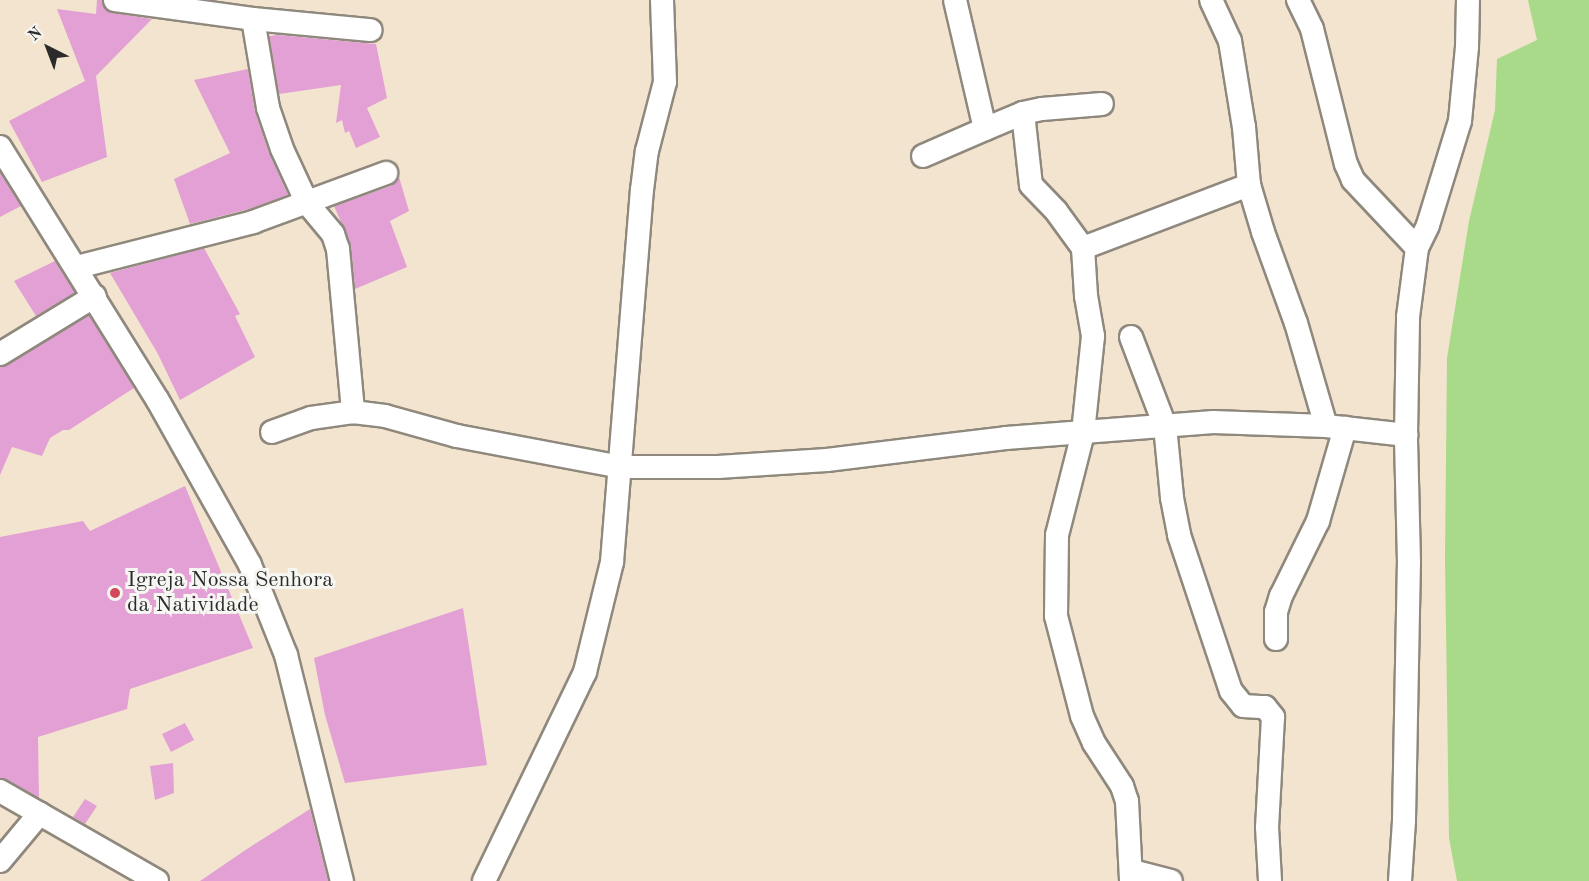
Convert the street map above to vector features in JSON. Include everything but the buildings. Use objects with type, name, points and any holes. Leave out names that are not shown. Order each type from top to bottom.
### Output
[{"type":"street","points":[[115,0],[253,19],[370,30]]},
{"type":"street","points":[[484,881],[543,764],[585,672],[612,562],[642,190],[647,151],[665,82],[662,0]]},
{"type":"street","points":[[955,0],[985,129]]},
{"type":"street","points":[[1211,0],[1230,40],[1244,127],[1249,185],[1263,232],[1336,427],[1318,521],[1281,596],[1276,612],[1276,639]]},
{"type":"street","points":[[1298,0],[1312,29],[1346,164],[1353,180],[1417,248]]},
{"type":"street","points":[[1400,881],[1404,820],[1409,562],[1406,435],[1408,317],[1417,248],[1428,225],[1460,121],[1467,47],[1468,0]]},
{"type":"street","points":[[253,19],[268,108],[282,149],[307,203],[333,234],[338,249],[352,412]]},
{"type":"street","points":[[923,156],[1023,113],[1042,109],[1102,104]]},
{"type":"street","points":[[1023,113],[1031,185],[1056,211],[1083,248],[1086,296],[1093,336],[1083,433],[1057,535],[1056,616],[1082,716],[1094,743],[1122,786],[1127,801],[1131,876],[1171,881]]},
{"type":"street","points":[[0,147],[77,267],[157,399],[250,565],[286,655],[342,881]]},
{"type":"street","points":[[77,267],[253,222],[386,173]]},
{"type":"street","points":[[1083,248],[1249,185]]},
{"type":"street","points":[[0,354],[95,296]]},
{"type":"street","points":[[1131,337],[1165,426],[1172,498],[1179,535],[1231,691],[1243,705],[1265,707],[1273,717],[1267,827],[1270,881]]},
{"type":"street","points":[[272,432],[310,418],[352,412],[385,416],[457,436],[621,467],[718,467],[827,460],[1006,438],[1213,422],[1336,427],[1406,435]]},
{"type":"street","points":[[0,791],[147,879]]},
{"type":"street","points":[[0,861],[40,813]]},
{"type":"green space","points":[[1528,0],[1589,0],[1589,881],[1457,881],[1449,838],[1445,559],[1447,358],[1469,221],[1495,110],[1497,59],[1537,40]]},
{"type":"place","name":"Igreja Nossa Senhora da Natividade","points":[[115,593]]}]
